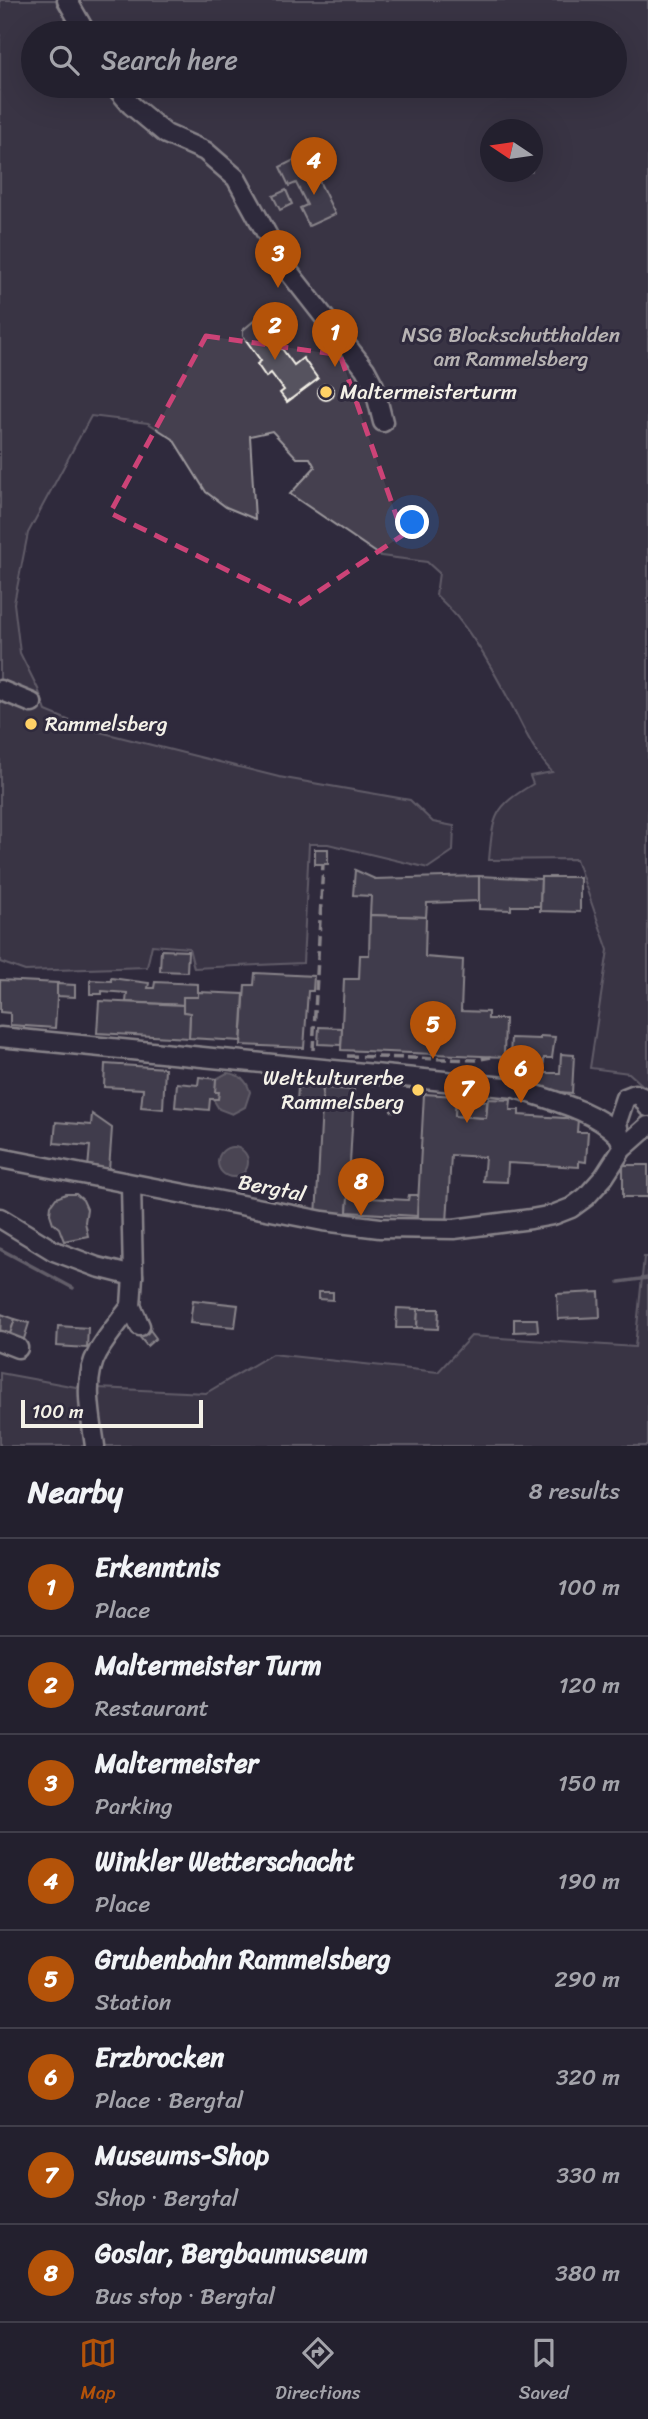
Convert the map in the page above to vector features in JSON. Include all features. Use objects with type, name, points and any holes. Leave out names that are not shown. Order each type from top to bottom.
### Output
[{"type":"street","points":[[67,0],[79,21]]},
{"type":"street","points":[[125,98],[166,134],[205,151],[236,178],[285,267],[365,369],[377,395],[383,422]]},
{"type":"street","points":[[0,690],[32,703]]},
{"type":"street","points":[[0,1037],[515,1088],[605,1123],[620,1142]]},
{"type":"street","points":[[620,1142],[617,1122],[625,1098],[635,1094],[642,1097],[648,1107]]},
{"type":"street","name":"Bergtal","points":[[0,1158],[323,1222],[380,1228],[453,1229],[554,1215],[571,1208],[586,1197],[604,1177],[620,1142],[647,1124]]},
{"type":"street","points":[[131,1185],[131,1306],[140,1326]]},
{"type":"street","points":[[0,1218],[54,1251],[97,1267],[133,1276]]},
{"type":"street","points":[[95,1446],[89,1377],[96,1354],[131,1306]]},
{"type":"street","points":[[0,1341],[18,1348]]},
{"type":"highlighted area","points":[[206,336],[340,355],[403,535],[298,605],[110,513]]},
{"type":"green space","name":"NSG Blockschutthalden am Rammelsberg","points":[[0,0],[648,0],[648,1090],[629,1073],[590,1068],[608,950],[576,859],[489,860],[494,822],[503,806],[533,784],[530,776],[552,772],[534,747],[478,645],[448,606],[436,595],[439,573],[427,562],[381,556],[290,494],[315,467],[310,458],[297,458],[272,431],[250,436],[255,519],[226,507],[206,492],[173,439],[148,423],[91,416],[28,533],[14,603],[20,653],[46,711],[92,730],[279,777],[410,800],[433,822],[454,826],[453,851],[428,868],[328,844],[309,844],[303,963],[194,968],[189,948],[152,945],[147,967],[25,971],[0,962]]},
{"type":"green space","points":[[644,1257],[648,1257],[648,1446],[0,1446],[0,1373],[76,1387],[206,1393],[272,1354],[438,1372],[471,1336],[635,1347]]},
{"type":"shaded area","points":[[227,1073],[242,1078],[250,1092],[245,1107],[232,1114],[219,1109],[213,1099],[218,1099],[218,1093],[215,1092],[216,1079]]},
{"type":"shaded area","points":[[233,1147],[244,1151],[248,1162],[244,1173],[233,1177],[222,1173],[218,1162],[222,1151]]},
{"type":"building","points":[[306,154],[335,214],[309,226],[300,208],[307,205],[296,183],[289,186],[280,167]]},
{"type":"building","points":[[286,190],[292,204],[280,210],[273,196]]},
{"type":"building","points":[[267,317],[283,337],[277,342],[294,365],[303,358],[318,379],[287,402],[280,393],[284,390],[271,373],[266,377],[257,364],[261,361],[243,336],[243,330],[255,320],[258,324]]},
{"type":"building","name":"Maltermeisterturm","points":[[326,384],[334,392],[326,400],[318,392]]},
{"type":"building","points":[[315,849],[328,849],[328,864],[315,864]]},
{"type":"building","points":[[355,870],[375,879],[479,876],[479,901],[427,903],[426,917],[370,915],[371,896],[353,895]]},
{"type":"building","points":[[479,876],[541,879],[540,906],[511,906],[511,910],[479,909]]},
{"type":"building","points":[[541,877],[580,877],[580,912],[540,911]]},
{"type":"building","points":[[370,915],[426,917],[425,957],[463,960],[461,1011],[488,1012],[488,1019],[505,1019],[504,1057],[341,1050],[344,979],[359,979],[360,955],[369,955]]},
{"type":"building","points":[[161,950],[188,951],[187,972],[160,971]]},
{"type":"building","points":[[255,973],[314,976],[313,991],[308,991],[304,1048],[241,1045],[245,985],[254,985]]},
{"type":"building","points":[[111,978],[149,983],[148,988],[154,988],[155,982],[198,984],[198,997],[183,997],[183,1005],[126,1002],[127,993],[102,991],[102,994],[90,994],[90,980],[111,981]]},
{"type":"building","points":[[0,980],[58,983],[55,1028],[10,1025],[10,1013],[0,1012]]},
{"type":"building","points":[[57,984],[75,985],[75,997],[57,996]]},
{"type":"building","points":[[198,992],[244,994],[241,1041],[189,1038],[190,1013],[183,1012],[183,997],[198,997]]},
{"type":"building","points":[[99,1001],[183,1005],[183,1012],[190,1013],[189,1038],[97,1033]]},
{"type":"building","points":[[319,1027],[342,1028],[341,1045],[318,1044]]},
{"type":"building","points":[[540,1036],[555,1037],[552,1058],[544,1058],[543,1073],[560,1073],[561,1054],[574,1055],[572,1093],[534,1090],[536,1058],[510,1057],[511,1038],[540,1039]]},
{"type":"building","points":[[105,1064],[165,1068],[163,1109],[141,1107],[143,1089],[104,1087]]},
{"type":"building","points":[[199,1077],[216,1079],[215,1092],[219,1092],[218,1099],[210,1099],[209,1110],[175,1107],[177,1083],[198,1085]]},
{"type":"building","points":[[298,1087],[323,1088],[322,1103],[297,1102]]},
{"type":"building","points":[[323,1088],[354,1090],[347,1218],[316,1217]]},
{"type":"building","points":[[424,1094],[456,1096],[455,1116],[486,1118],[488,1099],[511,1100],[510,1110],[519,1110],[519,1115],[578,1119],[577,1132],[588,1132],[586,1162],[579,1161],[579,1167],[508,1163],[507,1182],[483,1181],[485,1157],[451,1155],[447,1223],[417,1221]]},
{"type":"building","points":[[456,1099],[487,1101],[486,1118],[455,1116]]},
{"type":"building","points":[[392,1100],[401,1100],[400,1112],[391,1111]]},
{"type":"building","points":[[92,1114],[112,1128],[109,1170],[88,1168],[90,1146],[54,1143],[56,1122],[91,1125]]},
{"type":"building","points":[[623,1165],[648,1165],[648,1197],[623,1197]]},
{"type":"building","points":[[76,1194],[83,1200],[87,1209],[85,1222],[88,1236],[64,1241],[59,1228],[53,1223],[51,1205],[56,1198]]},
{"type":"building","points":[[409,1195],[418,1195],[417,1216],[347,1212],[348,1197],[408,1200]]},
{"type":"building","points":[[318,1292],[333,1292],[333,1300],[318,1299]]},
{"type":"building","points":[[599,1292],[600,1317],[558,1319],[557,1294]]},
{"type":"building","points":[[193,1300],[238,1305],[235,1327],[190,1323]]},
{"type":"building","points":[[397,1308],[418,1309],[417,1328],[396,1328]]},
{"type":"building","points":[[418,1309],[439,1309],[438,1329],[417,1328]]},
{"type":"building","points":[[1,1314],[15,1319],[9,1337],[0,1335]]},
{"type":"building","points":[[15,1319],[29,1323],[23,1342],[9,1337]]},
{"type":"building","points":[[514,1319],[537,1319],[538,1331],[514,1332]]},
{"type":"building","points":[[144,1322],[156,1338],[147,1346],[134,1330]]},
{"type":"building","points":[[58,1326],[88,1328],[87,1348],[57,1346]]},
{"type":"waterway","points":[[0,1249],[73,1288]]},
{"type":"waterway","points":[[619,1282],[648,1278]]},
{"type":"railway","points":[[313,1050],[323,864]]},
{"type":"railway","points":[[347,1056],[476,1060],[491,1057]]},
{"type":"place","name":"Winkler Wetterschacht","points":[[314,195]]},
{"type":"place","name":"Maltermeister","points":[[278,288]]},
{"type":"place","name":"Maltermeister Turm","points":[[275,360]]},
{"type":"place","name":"Erkenntnis","points":[[335,367]]},
{"type":"place","name":"Maltermeisterturm","points":[[326,392]]},
{"type":"place","name":"Rammelsberg","points":[[31,724]]},
{"type":"place","name":"Grubenbahn Rammelsberg","points":[[433,1059]]},
{"type":"place","name":"Weltkulturerbe Rammelsberg","points":[[418,1090]]},
{"type":"place","name":"Erzbrocken","points":[[521,1103]]},
{"type":"place","name":"Museums-Shop","points":[[467,1123]]},
{"type":"place","name":"Goslar, Bergbaumuseum","points":[[361,1216]]}]
